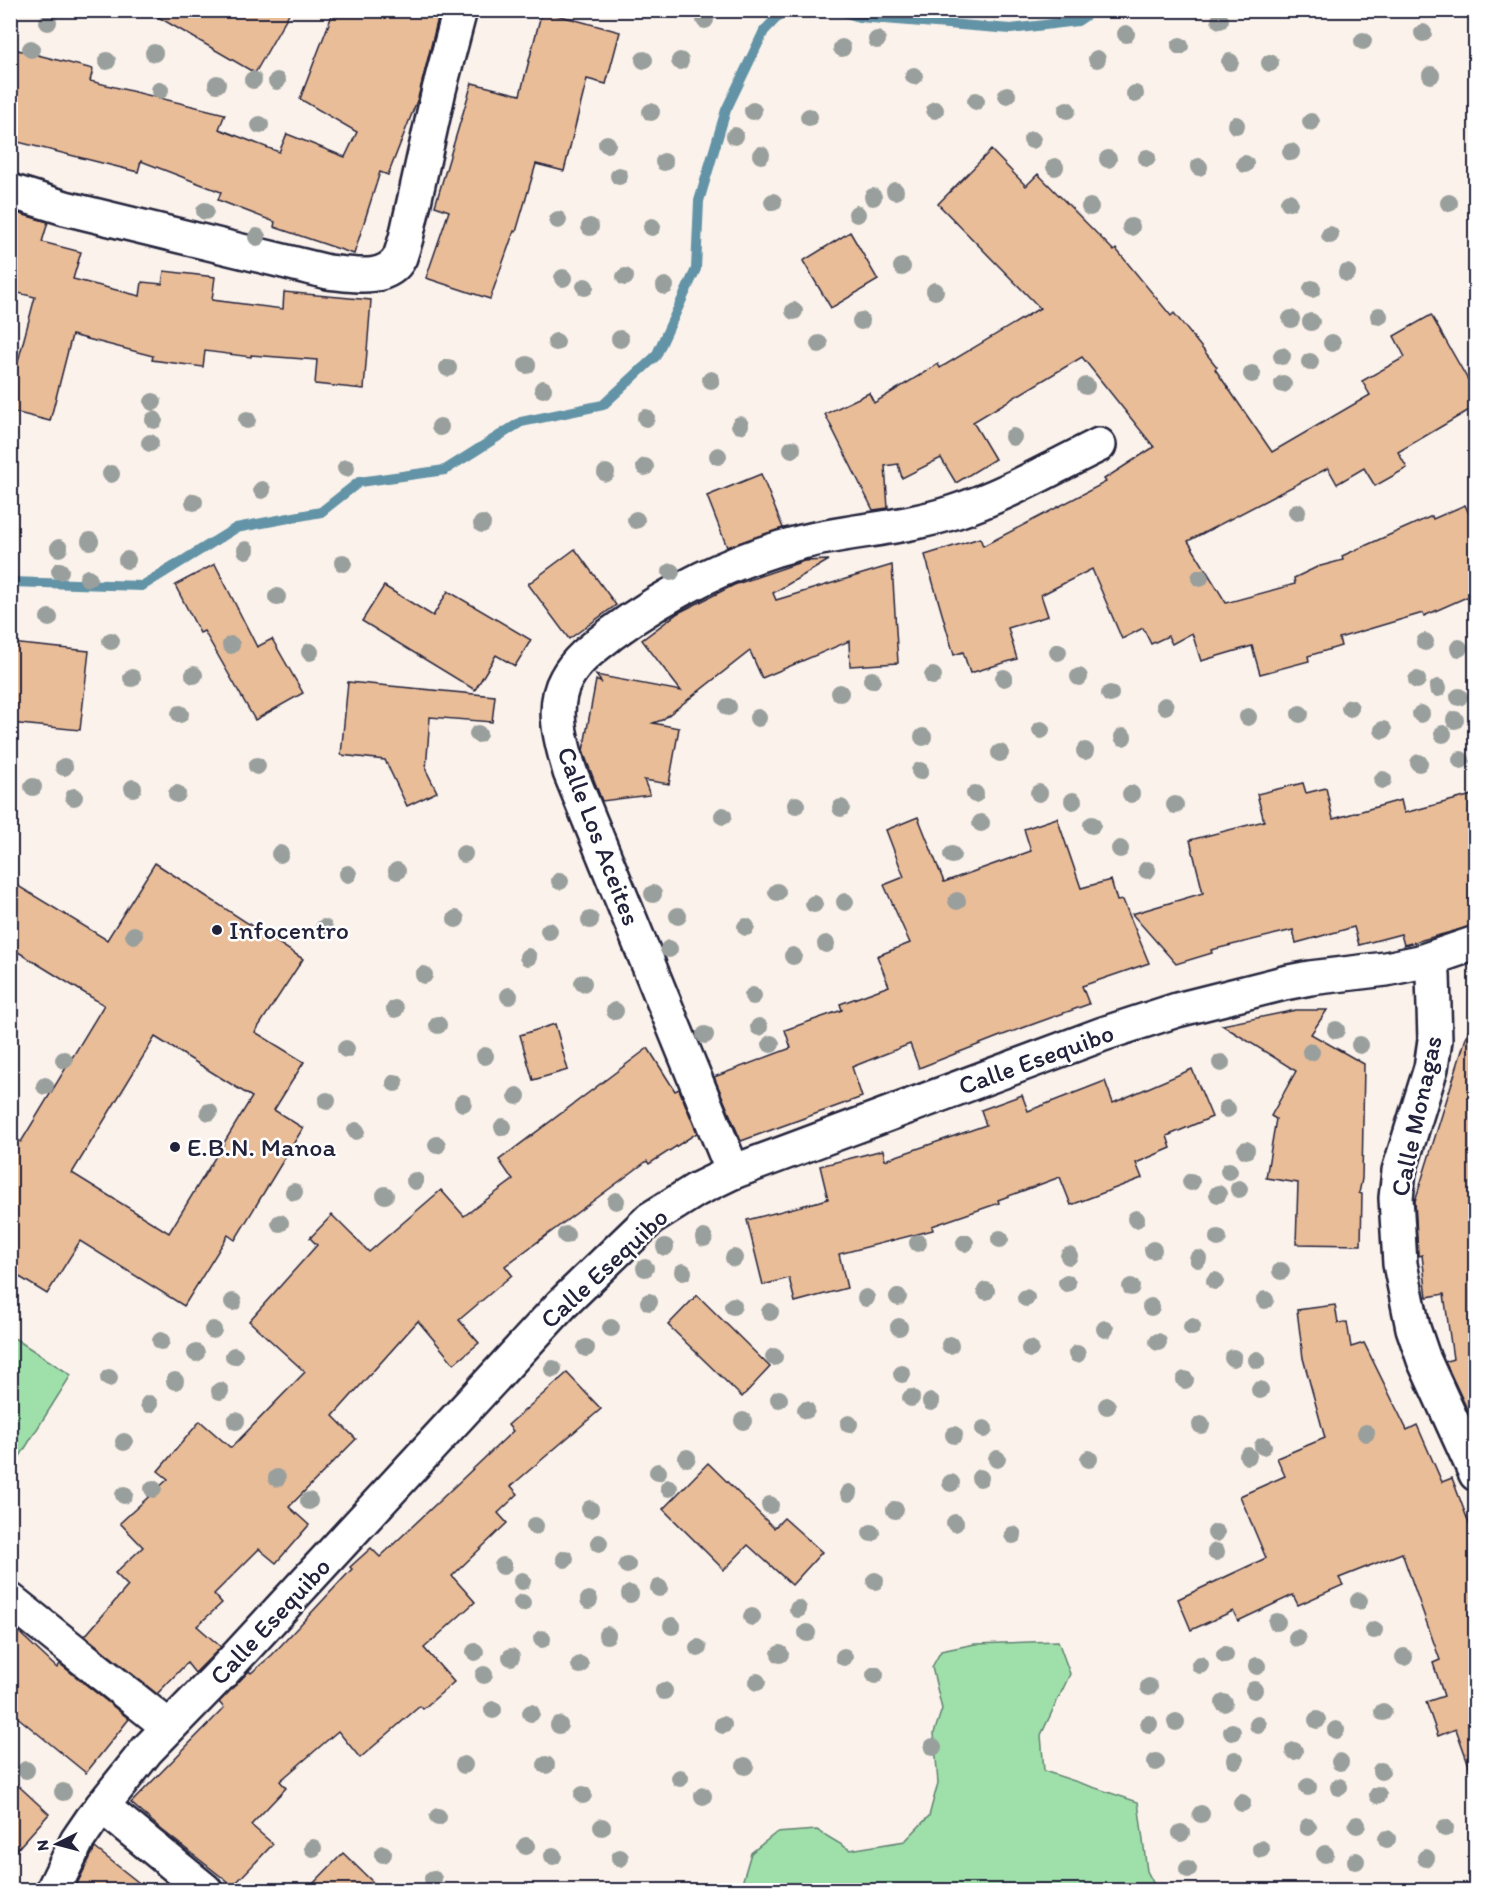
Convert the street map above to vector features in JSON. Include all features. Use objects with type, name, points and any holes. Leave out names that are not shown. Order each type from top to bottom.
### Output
[{"type":"street","points":[[10,190],[65,208],[317,269],[366,275],[380,274],[392,268],[399,259],[406,238],[439,90],[460,10]]},
{"type":"street","name":"Calle Los Aceites","points":[[733,1172],[570,772],[561,741],[559,720],[560,697],[565,680],[577,662],[619,628],[646,609],[708,576],[757,556],[802,542],[919,521],[956,511],[1013,488],[1099,445]]},
{"type":"street","name":"Calle Esequibo","points":[[53,1890],[77,1841],[147,1749],[303,1585],[530,1339],[596,1270],[650,1219],[696,1190],[733,1172],[1103,1034],[1177,1010],[1284,983],[1386,969],[1431,959],[1476,943]]},
{"type":"street","name":"Calle Monagas","points":[[1431,959],[1434,975],[1435,1040],[1428,1078],[1399,1171],[1396,1198],[1400,1264],[1413,1328],[1424,1360],[1476,1474]]},
{"type":"street","points":[[10,1600],[169,1727]]},
{"type":"street","points":[[102,1806],[205,1890]]},
{"type":"green space","points":[[11,1336],[71,1375],[12,1469],[10,1468]]},
{"type":"green space","points":[[1058,1641],[1070,1674],[1041,1735],[1044,1771],[1138,1802],[1147,1871],[1157,1890],[740,1890],[751,1853],[776,1833],[817,1830],[850,1850],[905,1841],[929,1816],[938,1783],[934,1733],[942,1709],[932,1667],[941,1651],[975,1644]]},
{"type":"building","points":[[146,10],[291,10],[255,73]]},
{"type":"building","points":[[334,10],[440,10],[418,98],[388,175],[380,172],[354,254],[274,227],[275,222],[218,200],[221,192],[141,161],[138,172],[10,140],[10,48],[93,69],[90,81],[225,114],[219,129],[279,152],[287,134],[345,157],[357,132],[300,99]]},
{"type":"building","points":[[542,11],[620,32],[606,84],[587,79],[564,171],[536,164],[516,232],[514,231],[490,299],[426,278],[449,211],[435,206],[472,83],[520,95]]},
{"type":"building","points":[[991,150],[1026,186],[1038,174],[1114,251],[1116,249],[1171,316],[1174,313],[1217,367],[1215,369],[1272,452],[1370,395],[1362,381],[1405,357],[1394,336],[1431,315],[1476,394],[1476,406],[1398,452],[1407,468],[1375,486],[1364,468],[1337,484],[1328,468],[1188,541],[1226,603],[1295,584],[1294,578],[1317,567],[1343,560],[1342,556],[1432,516],[1433,519],[1465,505],[1476,529],[1476,593],[1424,616],[1423,613],[1339,638],[1341,646],[1308,656],[1309,661],[1260,674],[1252,646],[1201,661],[1192,633],[1172,644],[1168,636],[1151,644],[1143,628],[1122,639],[1092,569],[1041,595],[1048,616],[1008,628],[1017,659],[970,673],[963,652],[954,655],[925,555],[980,538],[983,546],[1106,482],[1104,479],[1154,447],[1082,357],[973,422],[995,459],[956,483],[941,458],[902,478],[898,464],[885,466],[888,508],[873,510],[825,414],[869,393],[874,403],[938,364],[940,368],[1040,308],[938,204]]},
{"type":"building","points":[[10,211],[48,222],[42,242],[81,252],[73,279],[140,296],[142,282],[162,284],[164,271],[215,277],[212,300],[283,309],[284,292],[371,300],[364,389],[315,384],[317,360],[251,355],[251,357],[205,351],[203,367],[152,360],[153,356],[72,335],[50,421],[10,411],[10,392],[35,297],[10,291]]},
{"type":"building","points":[[850,232],[878,280],[831,308],[803,261]]},
{"type":"building","points":[[761,474],[783,528],[727,547],[707,496]]},
{"type":"building","points":[[575,549],[616,605],[569,639],[528,584]]},
{"type":"building","points":[[829,560],[773,593],[776,600],[892,565],[898,663],[850,666],[849,641],[762,678],[750,651],[662,720],[653,723],[679,728],[669,784],[644,780],[650,795],[602,801],[583,751],[596,680],[602,683],[596,675],[681,691],[642,640],[678,613],[734,585],[804,561]]},
{"type":"building","points":[[215,564],[257,647],[272,639],[303,693],[255,720],[204,631],[200,633],[175,585]]},
{"type":"building","points":[[384,586],[433,616],[448,591],[531,640],[515,666],[496,655],[475,690],[362,621]]},
{"type":"building","points":[[10,643],[89,651],[80,730],[10,723]]},
{"type":"building","points":[[348,682],[495,696],[492,722],[430,717],[426,770],[437,792],[407,806],[385,760],[341,755]]},
{"type":"building","points":[[1303,783],[1306,793],[1326,788],[1333,819],[1401,800],[1404,813],[1476,794],[1476,925],[1404,945],[1401,934],[1359,945],[1354,927],[1296,943],[1293,930],[1211,950],[1212,953],[1176,964],[1132,914],[1203,893],[1190,840],[1264,821],[1257,794]]},
{"type":"building","points":[[918,817],[944,882],[1031,851],[1024,829],[1057,818],[1081,888],[1111,880],[1117,901],[1123,900],[1149,963],[1082,986],[1089,1004],[919,1068],[910,1044],[852,1067],[862,1097],[741,1141],[714,1077],[791,1048],[785,1030],[842,1010],[840,1004],[889,986],[877,956],[910,943],[884,885],[904,877],[886,830]]},
{"type":"building","points":[[155,863],[303,959],[255,1032],[304,1062],[274,1110],[303,1128],[235,1240],[228,1235],[184,1306],[80,1241],[47,1294],[10,1271],[10,1135],[21,1142],[104,1005],[10,947],[10,881],[107,940]],"holes":[[[155,1037],[252,1097],[169,1233],[72,1173]]]},
{"type":"building","points":[[1296,1010],[1327,1010],[1311,1034],[1364,1064],[1362,1179],[1359,1193],[1362,1194],[1361,1245],[1296,1244],[1298,1183],[1266,1178],[1276,1119],[1271,1116],[1296,1071],[1222,1025]]},
{"type":"building","points":[[555,1024],[568,1070],[533,1080],[520,1035]]},
{"type":"building","points":[[1469,1028],[1476,1029],[1476,1428],[1445,1362],[1453,1359],[1444,1294],[1427,1297],[1422,1255],[1418,1256],[1415,1201]]},
{"type":"building","points":[[648,1048],[675,1091],[679,1089],[697,1133],[649,1164],[647,1161],[505,1266],[512,1275],[459,1320],[479,1343],[454,1364],[418,1321],[333,1416],[356,1439],[289,1507],[309,1525],[276,1563],[259,1549],[214,1594],[222,1603],[197,1626],[221,1647],[195,1673],[187,1663],[157,1694],[85,1636],[128,1586],[115,1573],[143,1547],[120,1523],[168,1479],[158,1471],[200,1421],[231,1448],[305,1372],[249,1321],[317,1245],[310,1238],[332,1215],[369,1252],[441,1190],[464,1216],[513,1180],[499,1160]]},
{"type":"building","points":[[1192,1069],[1212,1117],[1167,1136],[1171,1148],[1136,1163],[1142,1178],[1071,1205],[1060,1177],[998,1200],[999,1203],[932,1226],[933,1230],[839,1254],[847,1288],[795,1302],[789,1278],[763,1285],[747,1220],[828,1199],[820,1166],[883,1150],[885,1160],[986,1125],[981,1110],[1022,1095],[1028,1111],[1105,1081],[1113,1103]]},
{"type":"building","points":[[697,1295],[770,1367],[742,1397],[668,1325]]},
{"type":"building","points":[[1335,1305],[1338,1323],[1347,1322],[1351,1347],[1364,1343],[1407,1430],[1417,1425],[1442,1482],[1452,1478],[1476,1542],[1476,1771],[1471,1771],[1456,1729],[1438,1736],[1426,1702],[1444,1696],[1433,1663],[1440,1660],[1402,1553],[1339,1578],[1343,1585],[1298,1605],[1293,1595],[1238,1621],[1233,1611],[1191,1630],[1178,1599],[1266,1558],[1240,1496],[1285,1476],[1277,1458],[1325,1438],[1303,1358],[1297,1310]]},
{"type":"building","points":[[567,1373],[601,1409],[511,1486],[518,1494],[498,1513],[507,1523],[452,1576],[475,1602],[424,1648],[454,1682],[423,1709],[420,1706],[360,1758],[338,1731],[280,1781],[286,1788],[251,1825],[273,1844],[233,1886],[131,1803],[224,1708],[219,1702],[249,1671],[251,1673],[272,1655],[352,1569],[350,1567],[371,1548],[380,1557],[513,1431],[508,1425]]},
{"type":"building","points":[[708,1463],[774,1528],[784,1518],[822,1552],[792,1585],[748,1545],[724,1570],[663,1509]]},
{"type":"building","points":[[10,1624],[57,1668],[60,1664],[129,1719],[86,1773],[10,1711]]},
{"type":"building","points":[[10,1778],[49,1814],[10,1857]]},
{"type":"building","points":[[95,1848],[148,1890],[74,1890]]},
{"type":"building","points":[[343,1853],[381,1890],[307,1890]]},
{"type":"waterway","points":[[10,582],[142,586],[236,528],[321,512],[359,482],[445,470],[521,422],[603,405],[656,356],[696,269],[699,201],[726,110],[764,31],[784,10]]},
{"type":"waterway","points":[[838,10],[859,17],[1011,29],[1078,21],[1094,10]]},
{"type":"place","name":"Infocentro","points":[[217,930]]},
{"type":"place","name":"E.B.N. Manoa","points":[[175,1147]]}]
